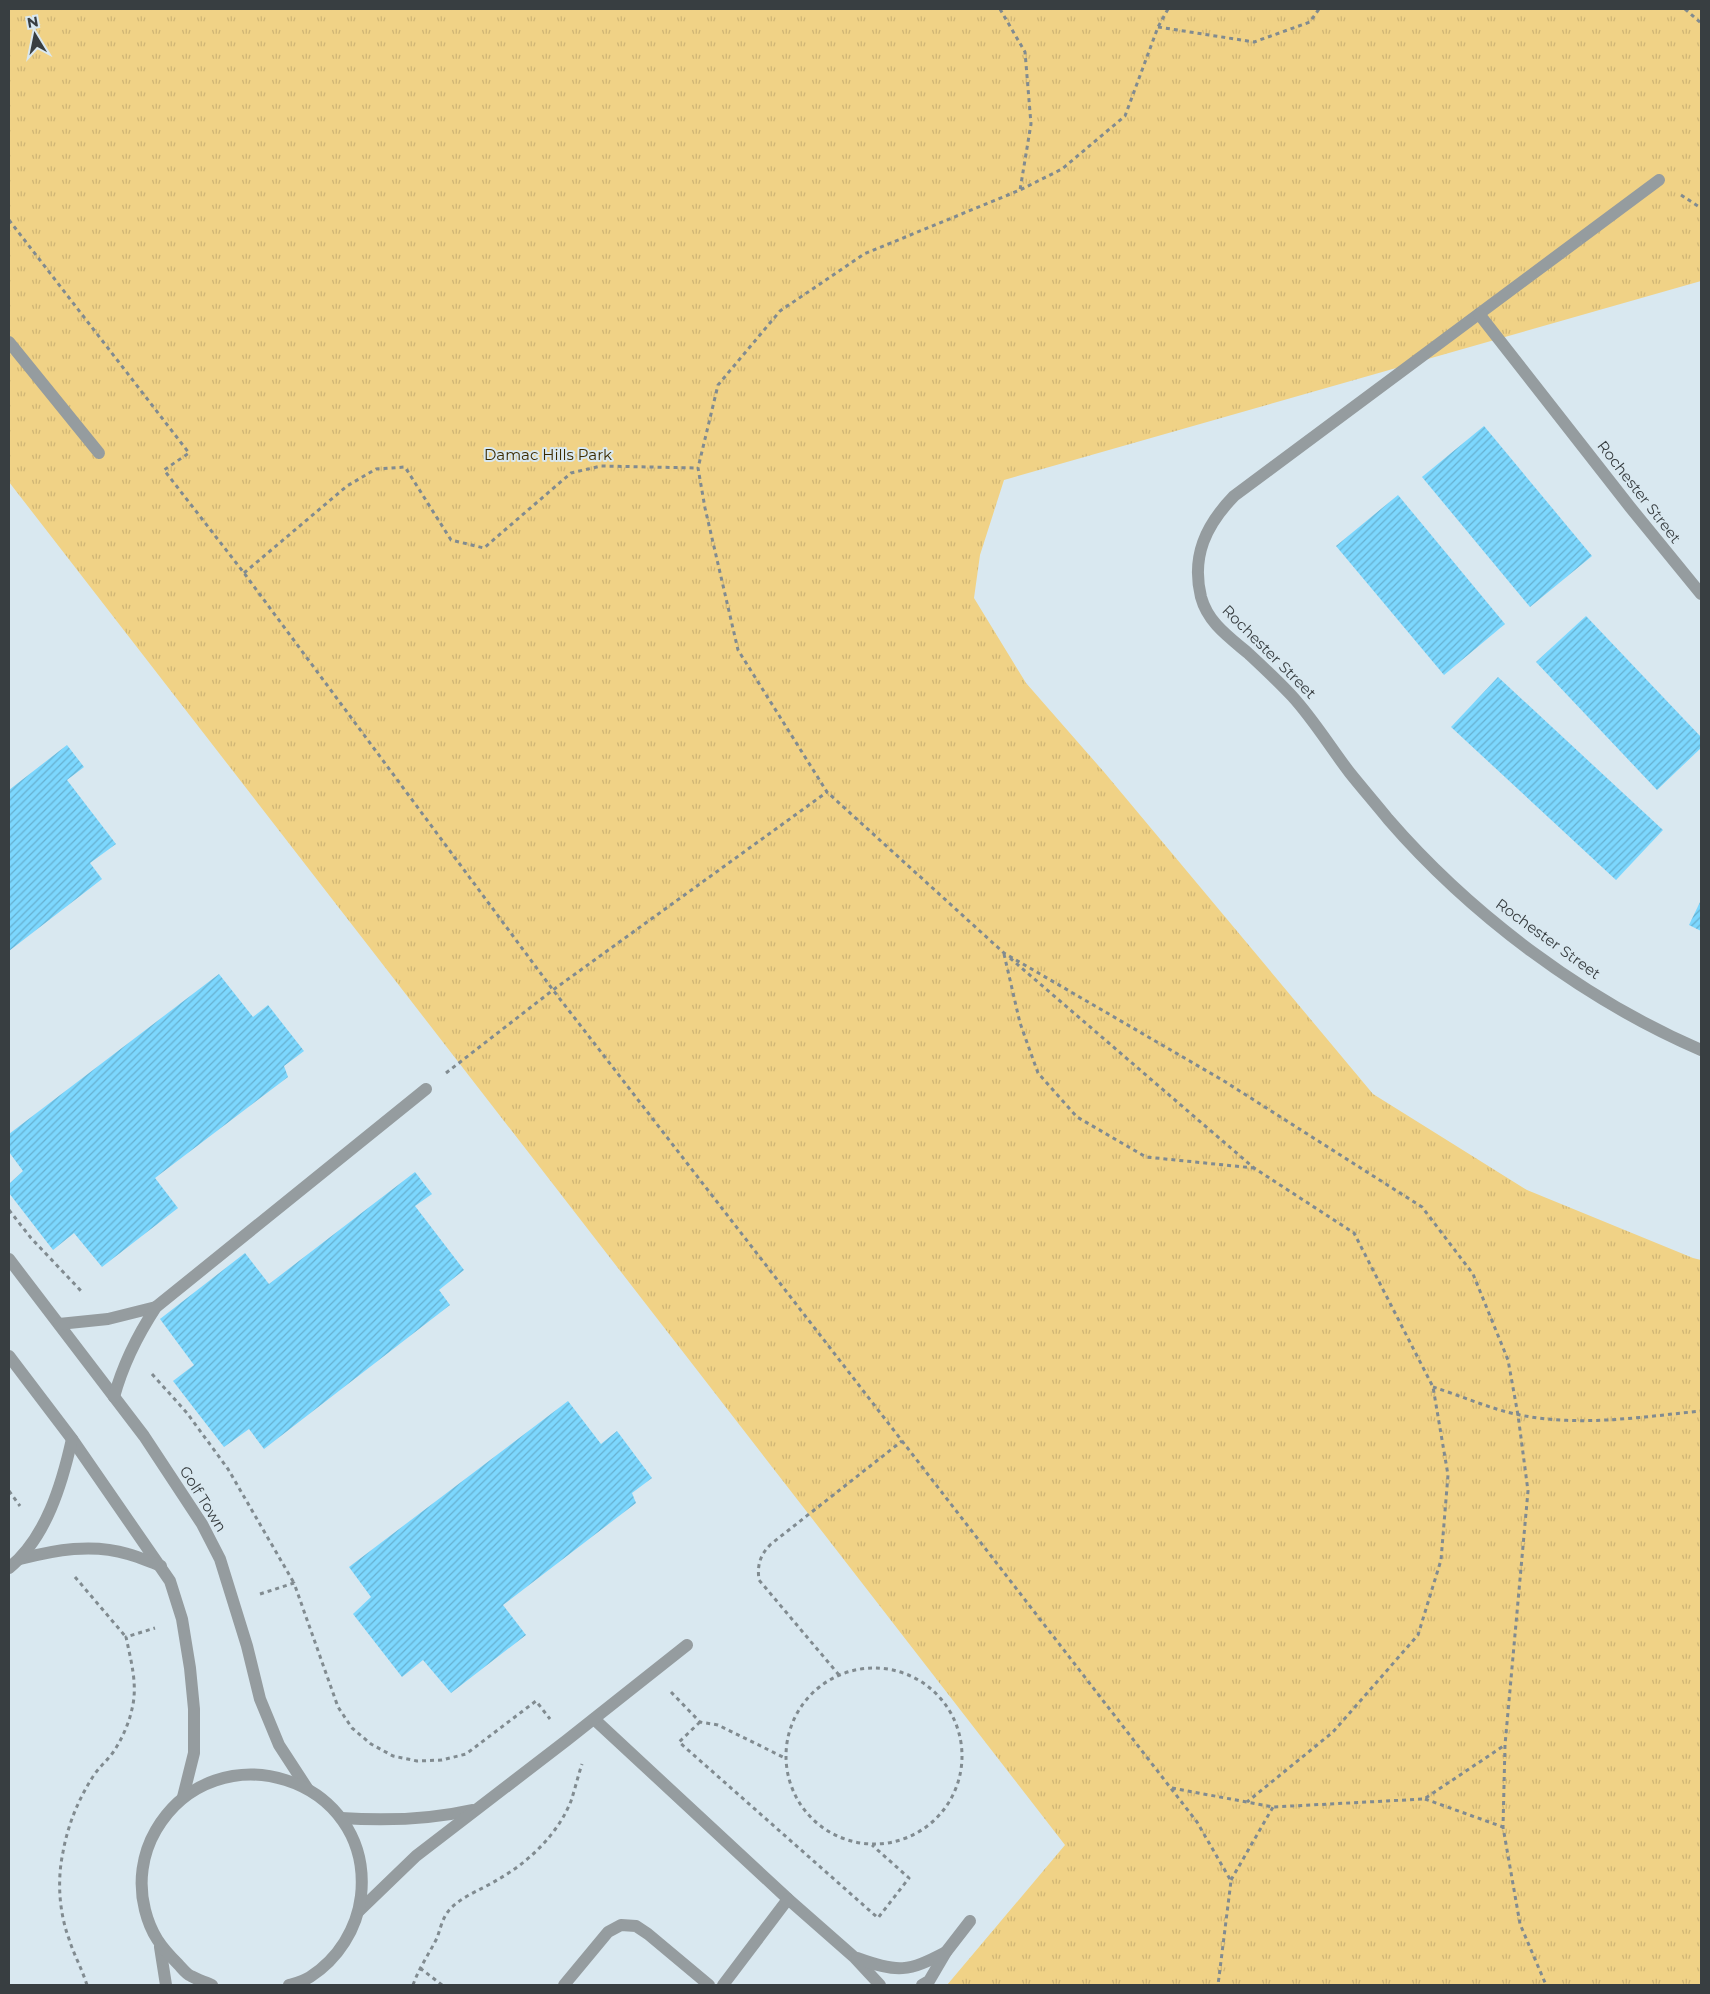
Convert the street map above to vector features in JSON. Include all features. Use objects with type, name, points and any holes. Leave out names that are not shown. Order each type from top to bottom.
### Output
[{"type":"street","name":"Rochester Street","points":[[1660,180],[1229,502],[1218,512],[1206,532],[1199,554],[1198,576],[1202,598],[1209,617],[1293,697],[1349,772],[1434,867],[1480,909],[1578,983],[1631,1015],[1701,1050]]},
{"type":"street","name":"Rochester Street","points":[[1480,314],[1630,507],[1701,594]]},
{"type":"street","points":[[9,342],[99,453]]},
{"type":"street","points":[[114,1397],[130,1350],[156,1307],[426,1089]]},
{"type":"street","name":"Golf Town","points":[[9,1259],[144,1436],[202,1524],[220,1559],[247,1646],[260,1699],[279,1745],[307,1788]]},
{"type":"street","points":[[59,1324],[108,1319],[156,1307]]},
{"type":"street","points":[[9,1356],[72,1439],[170,1581],[182,1619],[194,1709],[194,1753],[183,1797]]},
{"type":"street","points":[[9,1568],[20,1559],[38,1531],[53,1502],[64,1471],[72,1439]]},
{"type":"street","points":[[20,1559],[53,1550],[91,1548],[127,1553],[161,1566]]},
{"type":"street","points":[[359,1911],[416,1856],[479,1809],[687,1645]]},
{"type":"street","points":[[594,1719],[788,1899],[854,1957],[880,1985]]},
{"type":"street","points":[[166,1985],[160,1946],[148,1922],[141,1894],[142,1867],[150,1840],[164,1816],[183,1797],[212,1781],[244,1774],[276,1776],[307,1788],[326,1801],[341,1818],[356,1846],[358,1854],[363,1878],[359,1911],[348,1937],[332,1960],[306,1981],[289,1985]]},
{"type":"street","points":[[341,1818],[376,1821],[410,1820],[445,1816],[479,1809]]},
{"type":"street","points":[[722,1985],[788,1899]]},
{"type":"street","points":[[922,1985],[929,1981],[946,1952],[970,1921]]},
{"type":"street","points":[[564,1985],[608,1932],[621,1925],[636,1926],[648,1934],[709,1985]]},
{"type":"street","points":[[160,1946],[190,1976],[212,1985]]},
{"type":"street","points":[[854,1957],[891,1969],[907,1968],[924,1963],[946,1952]]},
{"type":"path","points":[[1000,9],[1025,52],[1031,124],[1020,190]]},
{"type":"path","points":[[1168,9],[1158,28],[1125,116],[1062,169],[1020,190],[864,254],[780,311],[718,385],[698,468],[705,508],[738,650],[827,792],[1004,953],[1254,1168],[1354,1233],[1433,1387],[1448,1475],[1441,1560],[1418,1635],[1333,1732],[1247,1802]]},
{"type":"path","points":[[1158,28],[1254,42],[1310,22],[1319,9]]},
{"type":"path","points":[[1685,9],[1701,23]]},
{"type":"path","points":[[9,220],[189,453],[164,470],[244,573],[553,990],[1197,1822],[1231,1881]]},
{"type":"path","points":[[244,573],[347,486],[376,468],[406,467],[451,540],[484,548],[571,473],[601,466],[698,468]]},
{"type":"path","points":[[426,1089],[553,990],[827,792]]},
{"type":"path","points":[[1004,953],[1020,1023],[1038,1073],[1077,1116],[1146,1157],[1254,1168]]},
{"type":"path","points":[[1004,953],[1224,1081],[1422,1207],[1473,1274],[1508,1360],[1518,1415],[1528,1491],[1505,1745],[1503,1827],[1520,1924],[1546,1985]]},
{"type":"path","points":[[9,1210],[31,1238],[108,1319]]},
{"type":"path","points":[[130,1350],[187,1413],[228,1469],[294,1583],[338,1707],[352,1728],[371,1744],[393,1756],[417,1761],[442,1760],[466,1754],[536,1701],[583,1762],[571,1802],[557,1827],[538,1850],[518,1867],[496,1881],[472,1892],[447,1912],[413,1985]]},
{"type":"path","points":[[1433,1387],[1518,1415],[1563,1421],[1621,1420],[1701,1411]]},
{"type":"path","points":[[839,1675],[758,1580],[758,1568],[761,1557],[771,1544],[902,1441]]},
{"type":"path","points":[[53,1550],[126,1637],[133,1667],[134,1688],[132,1708],[124,1731],[113,1752],[95,1774],[80,1798],[69,1825],[62,1853],[60,1881],[62,1910],[68,1937],[87,1985]]},
{"type":"path","points":[[234,1603],[294,1583]]},
{"type":"path","points":[[126,1637],[182,1619]]},
{"type":"path","points":[[883,1668],[905,1673],[919,1680],[942,1699],[954,1718],[962,1740],[963,1762],[959,1785],[949,1805],[934,1822],[915,1835],[893,1843],[871,1845],[848,1841],[828,1832],[810,1818],[796,1800],[788,1778],[785,1758],[787,1738],[794,1718],[806,1700],[820,1686],[839,1675],[860,1669],[883,1668]]},
{"type":"path","points":[[651,1674],[700,1722],[718,1725],[785,1758]]},
{"type":"path","points":[[700,1722],[679,1742],[878,1918],[909,1878],[871,1845]]},
{"type":"path","points":[[1424,1799],[1505,1745]]},
{"type":"path","points":[[1171,1788],[1273,1807],[1424,1799],[1503,1827]]},
{"type":"path","points":[[1218,1985],[1231,1881],[1273,1807]]},
{"type":"path","points":[[420,1968],[442,1985]]},
{"type":"green space","name":"Damac Hills Park","points":[[9,9],[1701,9],[1701,281],[1004,480],[980,555],[974,598],[1026,683],[1104,772],[1373,1094],[1527,1190],[1701,1260],[1701,1985],[947,1985],[1065,1845],[9,482]]},
{"type":"building","points":[[1484,426],[1592,556],[1530,607],[1422,477]]},
{"type":"building","points":[[1398,495],[1505,624],[1444,675],[1336,546]]},
{"type":"building","points":[[1586,616],[1701,737],[1701,748],[1657,790],[1536,662]]},
{"type":"building","points":[[1498,677],[1663,830],[1616,880],[1451,727]]},
{"type":"building","points":[[67,745],[84,767],[67,780],[116,844],[90,863],[102,879],[9,951],[9,790]]},
{"type":"building","points":[[1701,900],[1701,931],[1689,925]]},
{"type":"building","points":[[219,974],[253,1017],[268,1005],[304,1051],[284,1066],[288,1077],[155,1178],[178,1208],[102,1267],[74,1233],[53,1250],[9,1193],[9,1184],[23,1171],[9,1152],[9,1134]]},
{"type":"building","points":[[415,1172],[432,1194],[415,1206],[464,1270],[439,1290],[450,1305],[264,1449],[249,1429],[224,1447],[173,1381],[194,1365],[160,1319],[245,1253],[269,1284]]},
{"type":"building","points":[[568,1401],[601,1444],[617,1431],[652,1478],[632,1493],[636,1503],[503,1605],[526,1635],[451,1693],[423,1660],[402,1677],[353,1614],[371,1597],[349,1567]]}]
